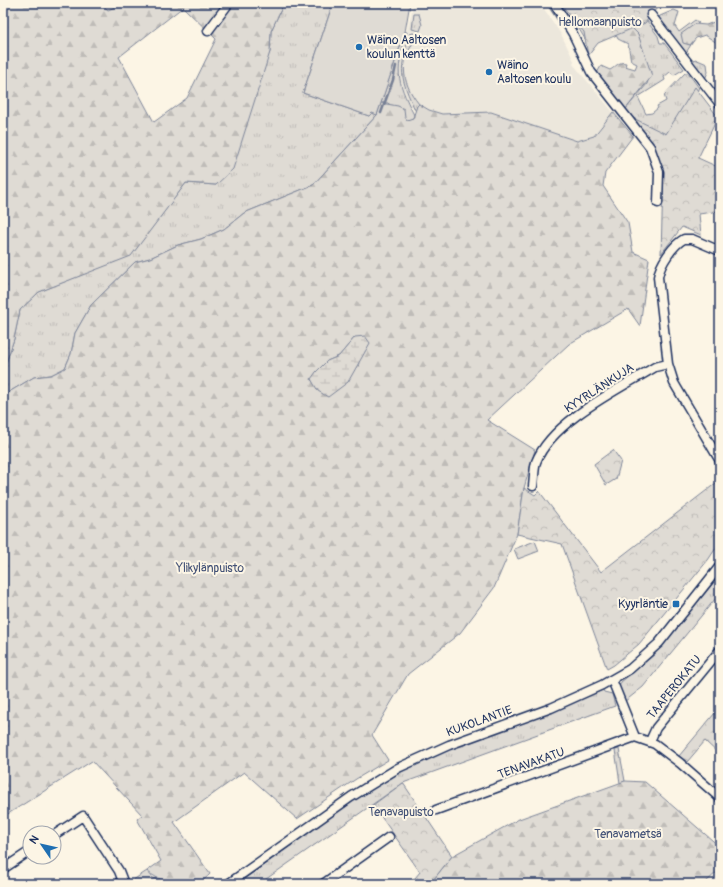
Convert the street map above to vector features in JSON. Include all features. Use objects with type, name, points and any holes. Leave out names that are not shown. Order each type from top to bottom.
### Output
[{"type":"street","points":[[208,31],[229,3]]},
{"type":"street","points":[[554,3],[573,34],[591,72],[650,147],[659,172],[658,203]]},
{"type":"street","points":[[651,15],[720,104]]},
{"type":"street","points":[[720,250],[692,239],[684,239],[677,244],[664,263],[658,277],[668,364],[677,392],[720,461]]},
{"type":"street","name":"KYYRLÄNKUJA","points":[[533,486],[536,463],[540,455],[570,420],[655,367],[668,364]]},
{"type":"street","name":"KUKOLANTIE","points":[[228,884],[351,797],[398,768],[448,745],[550,708],[612,680],[638,663],[659,643],[720,566]]},
{"type":"street","name":"TAAPEROKATU","points":[[650,741],[656,728],[720,650]]},
{"type":"street","points":[[612,680],[635,737],[650,741],[680,763],[720,798]]},
{"type":"street","name":"TENAVAKATU","points":[[436,810],[635,737]]},
{"type":"street","points":[[62,830],[83,816],[119,871],[124,884]]},
{"type":"street","points":[[323,884],[389,837]]},
{"type":"street","points":[[3,869],[22,856]]},
{"type":"shaded area","name":"Wäino Aaltosen koulu","points":[[414,3],[540,3],[561,34],[574,61],[573,64],[613,112],[594,136],[577,141],[491,112],[442,114],[429,110],[419,104],[410,107],[399,79],[398,64]]},
{"type":"green space","points":[[3,3],[100,3],[108,10],[124,3],[284,3],[271,31],[270,52],[233,169],[216,185],[186,183],[131,256],[39,292],[20,310],[14,339],[3,372]],"holes":[[[183,7],[216,39],[187,98],[154,122],[119,57]]]},
{"type":"green space","points":[[284,3],[333,3],[303,93],[369,116],[372,112],[377,115],[313,185],[244,213],[224,229],[201,239],[178,245],[150,258],[135,262],[91,305],[75,333],[71,354],[65,368],[51,375],[34,377],[9,392],[3,400],[3,372],[14,339],[20,310],[39,292],[131,255],[186,183],[216,185],[270,52],[271,31]]},
{"type":"green space","name":"Wäino Aaltosen koulun kenttä","points":[[333,3],[410,3],[405,32],[377,115],[372,113],[369,116],[303,93]]},
{"type":"green space","points":[[558,3],[629,3],[647,21],[658,36],[660,43],[664,43],[684,69],[674,75],[670,72],[664,77],[665,80],[638,97],[646,114],[652,113],[658,108],[657,106],[666,101],[664,95],[685,73],[688,73],[699,88],[667,134],[645,134],[625,110],[647,84],[651,71],[645,61],[638,34],[585,23],[579,29]]},
{"type":"green space","name":"Hellomaanpuisto","points":[[560,3],[671,3],[655,10],[645,23],[598,43],[588,56],[584,32]]},
{"type":"green space","points":[[674,10],[679,12],[675,26],[679,32],[695,20],[699,23],[695,24],[690,45],[694,40],[687,51],[689,53],[686,55],[658,18]]},
{"type":"green space","points":[[414,14],[419,14],[422,25],[420,31],[412,29]]},
{"type":"green space","points":[[714,22],[720,25],[720,45],[705,35],[696,38],[690,45],[683,43],[681,34],[695,24],[706,25]]},
{"type":"green space","points":[[585,23],[630,26],[638,34],[652,76],[625,110],[597,73],[601,66],[610,70],[621,63],[626,63],[625,66],[635,69],[637,64],[631,61],[628,44],[618,39],[616,35],[588,41],[579,29]]},
{"type":"green space","points":[[405,32],[407,32],[399,66],[399,74],[403,92],[414,115],[413,118],[407,121],[388,103],[381,103]]},
{"type":"green space","points":[[413,33],[419,35],[412,44],[408,53],[404,70],[408,87],[419,104],[416,112],[406,90],[402,73],[406,47],[410,34]]},
{"type":"green space","points":[[695,59],[707,64],[708,72],[705,79],[692,63]]},
{"type":"green space","points":[[695,87],[718,117],[698,158],[720,168],[720,211],[699,214],[701,235],[682,227],[661,254],[663,182],[661,166],[653,147],[631,117],[666,134]]},
{"type":"green space","name":"Ylikylänpuisto","points":[[381,103],[398,106],[404,109],[407,120],[413,118],[419,104],[429,110],[442,114],[491,112],[577,141],[594,136],[613,112],[633,136],[605,173],[603,186],[628,223],[633,252],[649,259],[640,326],[628,309],[569,344],[487,420],[535,450],[524,488],[517,534],[494,588],[460,633],[408,674],[372,735],[388,760],[356,779],[297,819],[244,772],[174,822],[210,874],[203,881],[191,885],[178,884],[157,878],[147,871],[161,861],[137,819],[142,815],[92,761],[3,817],[3,400],[9,392],[34,377],[51,375],[65,368],[71,354],[75,333],[91,305],[135,262],[150,258],[178,245],[201,239],[224,229],[244,213],[313,185],[377,115]],"holes":[[[355,337],[359,365],[353,370],[348,382],[314,382],[311,380],[327,361],[339,356]]]},
{"type":"green space","points":[[365,336],[370,343],[348,382],[328,397],[318,391],[311,379],[316,372],[327,361],[339,356],[355,337]]},
{"type":"green space","points":[[613,450],[621,461],[616,479],[606,485],[594,464]]},
{"type":"green space","points":[[720,480],[720,542],[708,560],[639,644],[607,669],[562,544],[517,534],[524,488],[535,495],[539,491],[601,572]]},
{"type":"green space","points":[[535,541],[539,551],[518,559],[514,549]]},
{"type":"green space","points":[[720,575],[720,593],[643,687],[624,702],[619,687],[621,682],[654,655]]},
{"type":"green space","points":[[603,690],[604,692],[612,694],[615,706],[403,783],[259,884],[237,884],[354,800],[413,765],[451,748],[548,713]]},
{"type":"green space","points":[[720,707],[720,755],[705,741],[687,762],[679,756]]},
{"type":"green space","points":[[619,749],[625,781],[620,783],[615,750]]},
{"type":"green space","name":"Tenavametsä","points":[[625,781],[645,782],[720,847],[720,869],[704,884],[430,884],[452,856],[519,819]]},
{"type":"green space","name":"Tenavapuisto","points":[[403,783],[452,856],[430,884],[410,884],[420,872],[373,805]]},
{"type":"green space","points":[[147,871],[153,878],[173,884],[133,884],[133,880]]},
{"type":"waterway","points":[[547,3],[561,24]]},
{"type":"waterway","points":[[381,113],[393,80],[396,66]]},
{"type":"place","name":"Wäino Aaltosen koulun kenttä","points":[[359,47]]},
{"type":"place","name":"Wäino Aaltosen koulu","points":[[489,72]]},
{"type":"place","name":"Kyyrläntie","points":[[676,604]]}]
